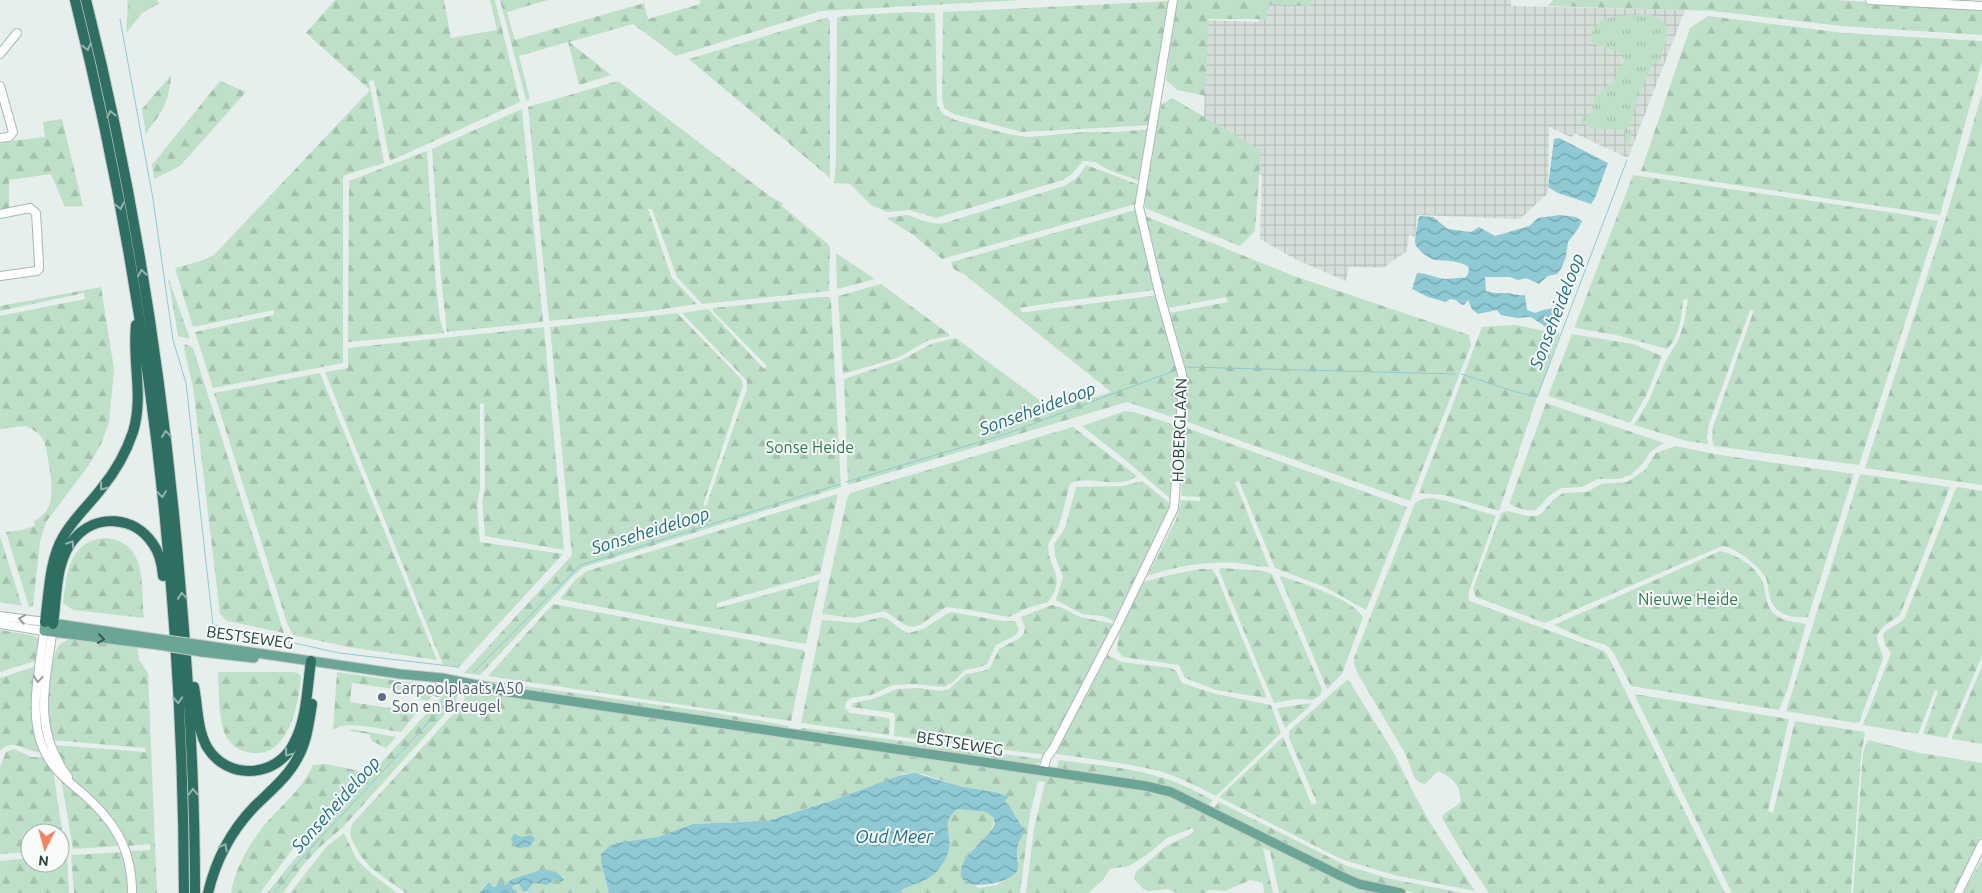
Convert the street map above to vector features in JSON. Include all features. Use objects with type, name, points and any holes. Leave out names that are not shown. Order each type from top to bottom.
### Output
[{"type":"highway","points":[[75,0],[88,51],[137,307],[160,474],[176,651],[184,835],[184,893]]},
{"type":"highway","points":[[86,0],[119,146],[153,336],[174,510],[186,644],[191,739],[195,893]]},
{"type":"highway","points":[[49,627],[53,567],[62,538],[112,475],[126,451],[132,434],[138,398],[135,335],[137,307]]},
{"type":"highway","points":[[49,627],[58,579],[67,551],[74,539],[93,524],[120,521],[138,528],[155,546],[162,565],[169,630],[176,651]]},
{"type":"highway","points":[[186,644],[199,723],[206,745],[220,762],[241,771],[256,772],[273,766],[291,750],[301,725],[314,664]]},
{"type":"highway","points":[[208,893],[215,865],[230,836],[253,808],[285,776],[298,758],[308,728],[314,664]]},
{"type":"main road","name":"BESTSEWEG","points":[[49,627],[314,664],[441,685]]},
{"type":"main road","name":"BESTSEWEG","points":[[314,664],[441,685],[492,688],[495,690],[1146,786],[1171,792],[1359,884],[1401,893]]},
{"type":"street","name":"HOBERGLAAN","points":[[1043,770],[1049,753],[1053,749],[1118,624],[1174,508],[1183,384],[1182,374],[1159,292],[1139,207],[1173,0]]},
{"type":"street","points":[[1870,0],[1982,6]]},
{"type":"street","points":[[0,54],[17,33]]},
{"type":"street","points":[[0,86],[13,132],[9,137],[0,138]]},
{"type":"street","points":[[0,214],[30,208],[36,213],[40,264],[40,269],[37,271],[0,276]]},
{"type":"street","name":"BESTSEWEG","points":[[0,616],[49,627]]},
{"type":"street","name":"BESTSEWEG","points":[[0,624],[49,627]]},
{"type":"street","points":[[49,627],[36,706],[39,735],[50,761],[67,782],[79,790],[105,816],[118,833],[129,862],[132,893]]},
{"type":"street","points":[[1958,893],[1982,844]]},
{"type":"shaded area","points":[[1260,0],[1511,0],[1511,6],[1685,10],[1628,158],[1574,133],[1573,138],[1549,127],[1548,193],[1520,219],[1417,215],[1415,237],[1409,234],[1407,251],[1383,268],[1349,267],[1346,281],[1297,260],[1260,239],[1262,175],[1258,174],[1204,127],[1206,20],[1258,22]]},
{"type":"green space","points":[[127,0],[156,0],[160,3],[142,13],[127,32]]},
{"type":"green space","points":[[335,0],[444,0],[451,38],[497,30],[490,0],[495,0],[520,102],[390,161],[374,80],[369,81],[384,163],[345,175],[343,178],[343,363],[213,388],[195,332],[274,315],[274,310],[193,327],[175,268],[201,261],[214,255],[370,90],[306,33]]},
{"type":"green space","points":[[500,0],[548,0],[507,12],[515,40],[644,3],[648,19],[700,4],[700,0],[1021,0],[821,11],[676,56],[633,24],[569,42],[611,75],[579,85],[568,42],[519,56],[530,99],[526,100]]},
{"type":"green space","points":[[1176,0],[1311,0],[1310,6],[1268,4],[1267,19],[1208,19],[1206,96],[1177,90],[1166,80]]},
{"type":"green space","points":[[1553,0],[1833,0],[1982,8],[1982,35],[1841,26],[1713,11],[1548,6]]},
{"type":"green space","points":[[1172,1],[1153,125],[1022,132],[954,114],[945,109],[942,100],[943,12]]},
{"type":"green space","points":[[909,12],[935,13],[937,105],[943,114],[955,120],[1008,134],[1028,137],[1153,129],[1143,182],[1111,171],[1095,162],[1083,161],[1072,174],[1063,180],[936,218],[909,210],[887,212],[871,205],[850,184],[834,183],[836,161],[837,18],[842,16]]},
{"type":"green space","points":[[1645,14],[1656,16],[1662,20],[1666,26],[1666,40],[1658,64],[1653,62],[1639,95],[1628,130],[1633,131],[1625,151],[1626,130],[1589,128],[1588,125],[1581,124],[1583,117],[1592,113],[1594,97],[1615,80],[1618,66],[1622,67],[1624,59],[1621,53],[1591,43],[1592,33],[1596,25],[1610,18]]},
{"type":"green space","points":[[1708,16],[1844,33],[1982,41],[1982,62],[1940,215],[1641,171],[1690,28]]},
{"type":"green space","points":[[828,18],[830,21],[830,178],[689,59]]},
{"type":"green space","points":[[171,75],[169,92],[164,106],[146,133],[142,109]]},
{"type":"green space","points":[[220,81],[246,92],[180,166],[154,179],[152,165]]},
{"type":"green space","points":[[618,81],[771,197],[783,203],[782,206],[828,244],[830,248],[829,291],[702,304],[677,277],[652,209],[648,209],[672,278],[697,304],[650,311],[549,321],[528,107]]},
{"type":"green space","points":[[1982,93],[1982,485],[1865,468],[1947,214]]},
{"type":"green space","points":[[1172,98],[1261,150],[1255,231],[1240,246],[1145,208],[1144,202],[1158,117],[1162,104]]},
{"type":"green space","points":[[522,109],[543,322],[447,332],[441,279],[432,149]]},
{"type":"green space","points":[[62,119],[83,206],[65,207],[51,174],[9,180],[9,211],[0,212],[0,142],[45,137],[43,122]]},
{"type":"green space","points":[[427,151],[436,286],[440,319],[444,333],[348,342],[349,181]]},
{"type":"green space","points":[[1086,165],[1142,186],[1139,203],[942,259],[912,234],[886,218],[907,215],[927,222],[941,224],[1064,186],[1077,178]]},
{"type":"green space","points":[[1633,175],[1902,214],[1938,221],[1859,465],[1714,446],[1712,439],[1713,427],[1754,310],[1750,310],[1709,424],[1708,444],[1687,441],[1634,425],[1649,400],[1666,360],[1678,341],[1684,323],[1688,299],[1683,300],[1681,320],[1677,333],[1667,349],[1616,335],[1575,328]]},
{"type":"green space","points":[[1139,209],[1156,290],[1019,308],[1022,312],[1026,312],[1158,295],[1180,379],[1178,419],[1127,402],[848,485],[844,379],[901,360],[931,344],[956,338],[1053,410],[1111,392],[964,274],[955,270],[952,267],[952,262]]},
{"type":"green space","points":[[1145,216],[1294,276],[1469,335],[1471,345],[1410,501],[1185,421],[1186,376],[1169,313],[1228,302],[1226,297],[1168,308]]},
{"type":"green space","points":[[836,253],[875,279],[837,289]]},
{"type":"green space","points":[[168,277],[190,339],[178,336]]},
{"type":"green space","points":[[881,284],[949,334],[949,336],[929,340],[897,358],[843,374],[838,296]]},
{"type":"green space","points":[[101,287],[114,369],[109,423],[101,444],[89,465],[46,522],[40,542],[33,606],[29,607],[6,532],[35,526],[34,521],[46,511],[50,504],[52,489],[46,447],[39,434],[26,426],[0,429],[0,316],[85,299],[84,293],[0,311],[0,306]]},
{"type":"green space","name":"Sonse Heide","points":[[829,297],[831,300],[841,487],[584,567],[574,575],[480,675],[464,673],[572,555],[550,327],[677,313],[742,380],[743,386],[703,505],[706,506],[747,389],[747,381],[682,313],[708,309],[764,369],[767,366],[713,311],[713,308]]},
{"type":"green space","points":[[1513,325],[1560,334],[1499,511],[1444,495],[1419,493],[1482,327]]},
{"type":"green space","points":[[544,327],[564,550],[485,536],[482,502],[485,486],[484,403],[480,404],[480,488],[477,507],[480,542],[563,554],[458,668],[452,665],[443,665],[325,372],[348,368],[348,348]]},
{"type":"green space","points":[[1572,334],[1633,344],[1662,356],[1646,396],[1630,423],[1548,396]]},
{"type":"green space","points":[[185,344],[193,348],[284,633],[227,621],[220,614],[193,387],[184,349]]},
{"type":"green space","points":[[320,373],[437,660],[348,647],[293,635],[287,623],[214,393]]},
{"type":"green space","points":[[1546,403],[1664,443],[1651,451],[1643,463],[1631,475],[1619,479],[1598,479],[1582,487],[1561,488],[1549,496],[1536,510],[1519,508],[1510,504],[1510,502]]},
{"type":"green space","points":[[1125,411],[1178,426],[1173,501],[1082,426]]},
{"type":"green space","points":[[1073,427],[1137,476],[1120,482],[1084,480],[1070,484],[1059,526],[1048,544],[1050,560],[1057,579],[1054,593],[1048,602],[1027,608],[1009,617],[946,607],[920,625],[912,627],[905,625],[885,611],[853,618],[822,614],[847,499],[850,493]]},
{"type":"green space","points":[[1184,427],[1407,507],[1366,610],[1325,587],[1275,568],[1239,481],[1235,482],[1269,567],[1238,563],[1203,564],[1169,569],[1147,576],[1176,520],[1181,500],[1200,501],[1200,497],[1181,496]]},
{"type":"green space","points":[[1675,446],[1720,455],[1854,474],[1808,617],[1789,616],[1778,610],[1771,601],[1767,580],[1762,573],[1753,563],[1740,554],[1728,547],[1722,546],[1545,623],[1476,597],[1473,589],[1501,513],[1508,511],[1527,516],[1537,516],[1563,493],[1587,492],[1601,484],[1627,482],[1645,470],[1656,453]]},
{"type":"green space","points":[[1860,474],[1950,487],[1900,615],[1884,626],[1877,635],[1883,659],[1859,722],[1856,723],[1786,711]]},
{"type":"green space","points":[[1142,481],[1173,506],[1117,622],[1102,616],[1082,614],[1056,600],[1063,577],[1055,556],[1054,544],[1065,528],[1076,487],[1123,486]]},
{"type":"green space","points":[[1958,487],[1982,491],[1982,656],[1947,738],[1923,734],[1938,691],[1935,690],[1918,734],[1863,725],[1891,653],[1885,645],[1883,634],[1905,617]]},
{"type":"green space","points":[[838,494],[820,574],[717,603],[717,608],[820,580],[806,644],[560,599],[576,579],[587,571]]},
{"type":"green space","points":[[1433,498],[1496,516],[1469,591],[1468,598],[1470,601],[1604,651],[1607,654],[1725,893],[1489,893],[1442,818],[1444,814],[1460,803],[1458,787],[1452,780],[1438,771],[1425,784],[1415,779],[1406,755],[1354,664],[1354,658],[1415,503],[1422,499]]},
{"type":"green space","points":[[0,536],[22,606],[0,602]]},
{"type":"green space","points":[[106,538],[120,542],[129,548],[136,557],[142,580],[144,618],[73,610],[63,603],[68,570],[77,552],[93,540]]},
{"type":"green space","name":"Nieuwe Heide","points":[[1720,551],[1739,558],[1756,572],[1763,583],[1768,605],[1772,612],[1787,620],[1806,624],[1787,691],[1779,710],[1631,686],[1613,652],[1606,645],[1583,638],[1554,625]]},
{"type":"green space","points":[[1221,568],[1264,571],[1272,574],[1322,689],[1320,696],[1312,700],[1296,699],[1274,703],[1226,588],[1219,570]]},
{"type":"green space","points":[[1200,569],[1212,569],[1216,575],[1267,698],[1216,690],[1185,678],[1179,665],[1123,657],[1117,650],[1120,626],[1143,582]]},
{"type":"green space","points":[[1280,577],[1337,598],[1357,610],[1363,617],[1342,674],[1327,689]]},
{"type":"green space","points":[[553,604],[803,650],[805,653],[791,721],[488,676]]},
{"type":"green space","points":[[1052,605],[1080,617],[1115,624],[1045,755],[894,736],[894,713],[851,707],[853,703],[873,699],[897,689],[920,688],[939,691],[949,689],[966,674],[990,668],[999,649],[1018,639],[1024,633],[1025,627],[1021,617]]},
{"type":"green space","points":[[950,612],[1003,621],[1015,621],[1019,630],[1016,635],[996,645],[987,664],[965,670],[953,682],[944,687],[914,684],[893,685],[871,695],[851,698],[846,702],[845,708],[850,713],[889,718],[889,735],[801,723],[822,620],[858,623],[881,617],[886,618],[909,633],[923,629]]},
{"type":"green space","points":[[0,630],[35,636],[40,641],[38,660],[0,672]]},
{"type":"green space","points":[[73,638],[137,646],[139,660],[148,673],[157,893],[135,893],[133,866],[129,851],[150,850],[150,844],[128,846],[115,823],[68,774],[53,745],[145,752],[145,748],[51,740],[47,713],[51,668],[61,643]]},
{"type":"green space","points":[[1108,655],[1121,662],[1171,668],[1176,671],[1182,683],[1216,694],[1271,705],[1281,733],[1216,796],[1163,772],[1056,754],[1063,736]]},
{"type":"green space","points":[[37,666],[35,677],[43,752],[31,751],[16,745],[6,746],[0,750],[0,678]]},
{"type":"green space","points":[[1982,666],[1982,744],[1952,739],[1952,737]]},
{"type":"green space","points":[[218,672],[292,672],[298,673],[301,676],[298,698],[289,729],[277,745],[269,751],[259,753],[244,751],[230,742],[226,736],[219,705]]},
{"type":"green space","points":[[337,672],[435,686],[429,701],[418,699],[414,692],[352,683],[350,702],[417,712],[401,732],[356,725],[347,725],[333,730]]},
{"type":"green space","points":[[467,678],[717,713],[789,726],[787,730],[535,694],[465,680]]},
{"type":"green space","points":[[1348,679],[1394,753],[1432,826],[1475,891],[1394,875],[1341,859],[1219,797],[1283,737],[1312,805],[1317,803],[1289,738],[1289,731]]},
{"type":"green space","points":[[450,688],[459,689],[456,702],[343,827],[304,864],[283,893],[267,893],[311,839]]},
{"type":"green space","points":[[465,691],[1126,785],[1165,795],[1184,803],[1362,888],[1378,893],[1279,893],[1270,851],[1263,848],[1273,893],[1264,893],[1263,883],[1250,880],[1225,891],[1210,890],[1204,893],[1177,893],[1168,889],[1150,891],[1143,889],[1134,878],[1136,872],[1165,847],[1191,834],[1194,831],[1192,828],[1167,838],[1148,854],[1129,866],[1110,869],[1103,880],[1088,893],[1026,893],[1034,829],[1045,782],[1038,781],[1030,814],[1020,893],[897,893],[929,878],[942,866],[949,849],[949,819],[957,809],[986,812],[993,817],[992,829],[989,834],[968,855],[961,870],[978,888],[997,885],[1018,870],[1017,850],[1021,839],[1021,824],[1005,801],[1009,797],[995,792],[963,787],[923,774],[904,774],[834,800],[767,821],[693,824],[658,838],[616,843],[608,847],[601,854],[601,862],[609,893],[518,893],[512,888],[512,885],[517,884],[530,886],[533,883],[547,885],[556,879],[563,882],[541,870],[512,879],[505,885],[499,882],[499,885],[493,887],[487,883],[479,893],[406,893],[371,868],[360,855],[351,838],[352,824],[464,702]]},
{"type":"green space","points":[[1634,694],[1789,719],[1768,811],[1773,813],[1795,721],[1865,732],[1861,757],[1851,893],[1732,893]]},
{"type":"green space","points":[[1311,703],[1310,706],[1285,728],[1277,708]]},
{"type":"green space","points":[[352,729],[396,737],[386,748],[372,741],[369,734],[350,731]]},
{"type":"green space","points":[[799,729],[1041,759],[1039,763],[1031,765],[799,732]]},
{"type":"green space","points":[[1868,740],[1920,753],[1982,763],[1982,843],[1955,893],[1853,893],[1863,752]]},
{"type":"green space","points":[[14,749],[32,757],[45,757],[53,770],[61,823],[20,823],[20,853],[0,854],[0,767],[6,752]]},
{"type":"green space","points":[[1059,760],[1150,774],[1176,782],[1213,800],[1208,806],[1148,782],[1057,768]]},
{"type":"green space","points":[[326,764],[364,772],[297,843],[260,893],[231,893],[240,865],[261,829],[304,781],[313,765]]},
{"type":"green space","points":[[61,778],[100,817],[120,846],[73,849]]},
{"type":"green space","points":[[1219,802],[1347,866],[1391,879],[1463,893],[1414,893],[1361,880],[1213,809]]},
{"type":"green space","points":[[344,833],[357,860],[397,893],[290,893],[327,846]]},
{"type":"green space","points":[[123,852],[127,867],[129,893],[74,893],[71,855]]},
{"type":"green space","points":[[20,859],[20,873],[68,873],[69,893],[0,893],[0,861]]},
{"type":"green space","points":[[1982,859],[1982,893],[1963,893]]},
{"type":"water","points":[[1559,138],[1608,163],[1591,204],[1558,193],[1548,187],[1554,139]]},
{"type":"water","points":[[1560,215],[1576,217],[1582,221],[1568,242],[1566,257],[1557,274],[1548,276],[1539,284],[1526,278],[1518,280],[1510,277],[1485,277],[1486,291],[1525,295],[1527,310],[1535,313],[1554,308],[1556,314],[1553,323],[1546,327],[1531,317],[1517,318],[1501,315],[1497,310],[1478,314],[1472,309],[1468,300],[1464,305],[1450,299],[1446,302],[1428,297],[1412,289],[1417,273],[1445,279],[1465,278],[1469,267],[1456,262],[1435,260],[1420,251],[1415,243],[1419,216],[1433,217],[1448,229],[1471,232],[1479,227],[1495,236],[1529,226],[1538,218]]},
{"type":"water","name":"Oud Meer","points":[[915,773],[963,787],[995,792],[1009,797],[1005,801],[1024,830],[1017,849],[1017,871],[1012,876],[983,885],[966,882],[962,877],[961,870],[966,858],[987,836],[995,824],[993,817],[986,812],[957,809],[949,819],[950,843],[942,865],[929,878],[897,893],[609,893],[601,862],[601,854],[608,847],[616,843],[658,837],[693,824],[767,821],[834,800],[898,776]]},
{"type":"water","points":[[514,834],[522,837],[531,835],[535,839],[529,847],[518,848],[511,839]]},
{"type":"water","points":[[541,870],[557,873],[564,880],[561,882],[556,879],[547,885],[533,883],[527,891],[523,891],[519,884],[513,885],[512,888],[518,893],[479,893],[489,882],[493,887],[501,881],[505,885],[512,879]]},
{"type":"waterway","points":[[120,19],[153,199],[173,340],[186,383],[213,625],[339,653],[458,667]]},
{"type":"waterway","name":"Sonseheideloop","points":[[1461,374],[1537,397],[1627,160]]},
{"type":"waterway","name":"Sonseheideloop","points":[[1186,367],[1455,374]]},
{"type":"waterway","name":"Sonseheideloop","points":[[846,482],[1006,434],[1176,370]]},
{"type":"waterway","name":"Sonseheideloop","points":[[474,672],[578,567],[840,484]]},
{"type":"waterway","name":"Sonseheideloop","points":[[274,893],[307,852],[457,690]]},
{"type":"place","name":"Carpoolplaats A50 Son en Breugel","points":[[382,697]]}]
